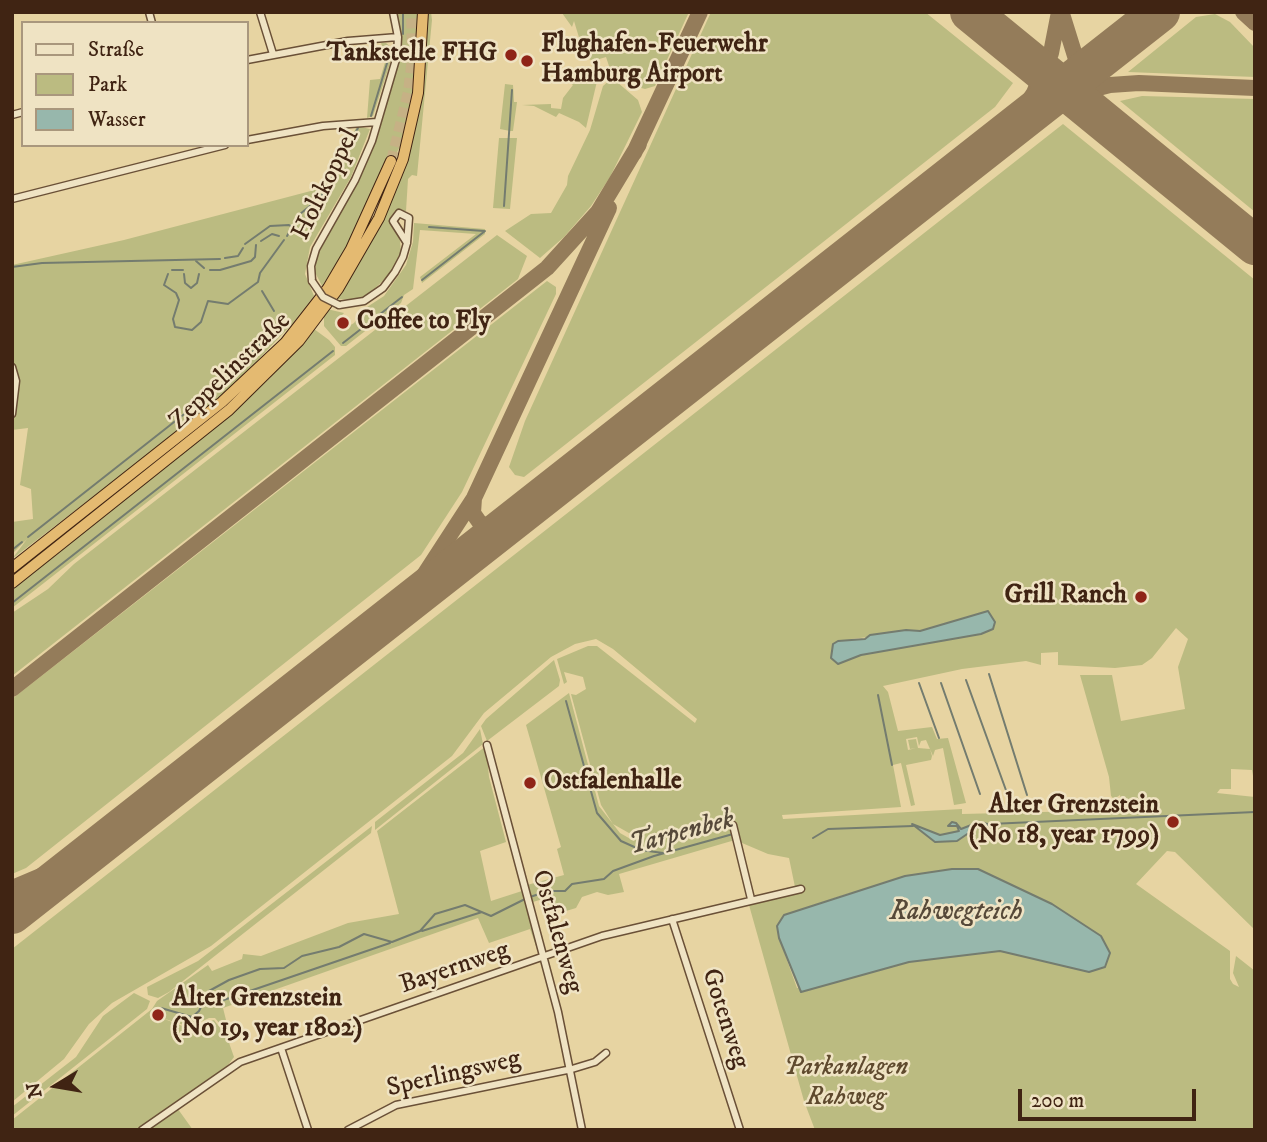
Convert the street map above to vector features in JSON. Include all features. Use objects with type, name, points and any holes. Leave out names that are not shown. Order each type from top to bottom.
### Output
[{"type":"highway","name":"Zeppelinstraße","points":[[12,583],[229,410],[299,341],[338,289],[373,232],[402,159],[418,93],[423,12]]},
{"type":"highway","name":"Zeppelinstraße","points":[[12,568],[212,411],[285,343],[328,288],[351,249],[391,160]]},
{"type":"street","points":[[260,12],[273,54]]},
{"type":"street","name":"Holtkoppel","points":[[393,12],[398,37],[397,55],[377,122],[355,180],[316,249],[311,266],[312,281],[323,297],[340,305],[364,301],[383,288],[399,266],[407,243]]},
{"type":"street","points":[[248,60],[348,41],[398,37]]},
{"type":"street","points":[[248,141],[323,126],[377,122]]},
{"type":"street","points":[[12,199],[199,148]]},
{"type":"street","points":[[12,367],[16,381],[12,414]]},
{"type":"street","name":"Ostfalenweg","points":[[487,745],[572,1069],[582,1130]]},
{"type":"street","points":[[733,827],[751,899]]},
{"type":"street","name":"Bayernweg","points":[[142,1130],[237,1063],[544,959],[602,936],[801,889]]},
{"type":"street","name":"Gotenweg","points":[[672,919],[740,1130]]},
{"type":"street","points":[[281,1048],[308,1130]]},
{"type":"street","name":"Sperlingsweg","points":[[348,1130],[396,1105],[572,1069],[595,1062],[606,1054]]},
{"type":"green space","points":[[396,12],[419,12],[415,93],[405,137],[347,247],[322,286],[315,272],[316,258],[366,165],[400,56],[401,36]]},
{"type":"green space","points":[[425,12],[431,12],[432,20],[417,176],[412,175],[408,179],[406,211],[395,211],[389,220],[400,240],[401,252],[389,275],[370,293],[358,300],[335,299],[382,220],[406,159]]},
{"type":"green space","points":[[689,12],[655,86],[645,89],[634,86],[610,69],[606,57],[593,61],[585,57],[574,21],[572,27],[562,13]]},
{"type":"green space","points":[[711,12],[925,12],[1013,83],[995,107],[524,477],[515,475],[509,467],[525,421]]},
{"type":"green space","points":[[1215,14],[1230,22],[1255,48],[1255,77],[1128,72],[1196,17]]},
{"type":"green space","points":[[381,43],[386,43],[393,49],[392,57],[373,116],[367,118],[370,80],[380,79],[386,59]]},
{"type":"green space","points":[[585,70],[598,77],[586,128],[559,113],[556,117],[534,106],[522,105],[551,104],[551,108],[561,109],[563,98],[573,85],[569,82],[575,74]]},
{"type":"green space","points":[[610,80],[617,82],[638,100],[642,112],[610,177],[591,206],[564,237],[540,258],[505,231],[531,214],[551,213],[567,185],[568,176],[590,130],[603,86]]},
{"type":"green space","points":[[505,84],[513,85],[514,102],[517,102],[513,131],[500,129]]},
{"type":"green space","points":[[1142,96],[1255,99],[1255,212],[1120,101]]},
{"type":"green space","name":"Parkanlagen Rahweg","points":[[1063,124],[1255,280],[1255,788],[1252,770],[1231,769],[1231,789],[1220,789],[1217,793],[1255,797],[1255,930],[1175,852],[1167,851],[1136,884],[1230,951],[1230,979],[1233,984],[1239,987],[1233,973],[1236,956],[1255,971],[1255,1130],[815,1130],[804,1101],[749,905],[803,892],[802,886],[795,887],[789,858],[768,854],[735,840],[619,874],[624,892],[608,895],[597,892],[582,897],[576,908],[566,911],[556,907],[552,896],[533,902],[527,885],[564,875],[557,849],[561,847],[526,725],[569,693],[599,806],[613,824],[601,805],[571,694],[576,695],[586,689],[583,677],[564,672],[567,682],[564,684],[557,659],[588,646],[597,646],[695,723],[697,719],[613,649],[596,639],[575,644],[551,657],[484,713],[452,756],[211,946],[112,1003],[89,1024],[64,1059],[12,1102],[12,949]],"holes":[[[988,611],[993,629],[981,634],[861,655],[839,664],[851,639],[920,631]],[[1176,628],[1188,639],[1178,667],[1185,709],[1121,721],[1112,675],[1080,675],[1109,777],[1111,796],[1114,799],[1120,795],[1123,810],[962,814],[962,809],[783,819],[782,815],[901,807],[893,765],[901,763],[911,806],[915,805],[906,765],[931,760],[930,749],[933,756],[935,750],[943,748],[954,805],[966,803],[948,738],[937,739],[932,727],[898,731],[888,692],[883,686],[962,669],[1026,661],[1041,665],[1041,653],[1058,652],[1058,665],[1115,668],[1142,665],[1152,658]],[[917,737],[919,746],[921,741],[926,740],[930,749],[918,748],[916,739],[908,740],[910,749],[916,748],[908,750],[906,739]],[[613,824],[636,837],[634,841],[620,833]],[[978,869],[1052,904],[1101,936],[1089,972],[1000,951],[909,962],[863,975],[797,988],[777,926],[784,915],[850,893]]]},
{"type":"green space","points":[[357,126],[370,129],[351,177],[310,247],[305,274],[314,296],[293,323],[238,381],[198,416],[12,559],[27,539],[12,554],[12,522],[33,519],[31,489],[20,485],[28,428],[12,430],[12,265],[124,240],[326,187]]},
{"type":"green space","points":[[499,138],[517,138],[510,209],[493,208]]},
{"type":"green space","points":[[414,223],[485,229],[485,234],[422,283],[420,277],[476,234],[420,230],[413,289],[404,295],[401,303],[346,346],[341,346],[324,326],[324,314],[327,309],[344,313],[336,322],[344,329],[354,323],[364,309],[384,296],[406,265],[413,242]]},
{"type":"green space","points":[[497,235],[527,256],[518,279],[12,676],[12,613],[48,589],[74,564]]},
{"type":"green space","points":[[547,281],[556,287],[556,294],[462,492],[421,555],[26,868],[12,874],[12,699]]},
{"type":"green space","points":[[314,329],[335,347],[335,355],[12,608],[12,587],[215,427],[270,378]]},
{"type":"green space","points":[[554,660],[560,680],[559,686],[487,741],[481,726],[486,719]]},
{"type":"green space","points":[[480,729],[483,744],[375,830],[375,822],[463,753]]},
{"type":"green space","points":[[486,746],[489,777],[506,842],[480,851],[491,901],[522,891],[539,949],[530,929],[489,943],[478,918],[223,1008],[230,1036],[215,1018],[190,1027],[162,1018],[190,1029],[214,1020],[227,1037],[234,1057],[228,1065],[175,1105],[193,1130],[12,1130],[12,1120],[152,1009],[157,1001],[208,965],[212,971],[242,959],[243,954],[261,956],[348,923],[399,914],[377,831]]},
{"type":"green space","points":[[372,826],[371,833],[169,992],[158,998],[148,995],[147,987],[198,961]]},
{"type":"green space","points":[[134,993],[150,1001],[147,1009],[12,1116],[12,1107],[76,1057],[103,1016]]},
{"type":"water","points":[[988,611],[995,622],[993,629],[981,634],[861,655],[838,664],[831,658],[833,644],[838,641],[865,639],[870,635],[906,630],[920,631]]},
{"type":"water","points":[[952,822],[961,829],[979,822],[992,825],[976,828],[957,841],[935,842],[912,824],[940,835],[959,831],[957,826],[948,826]]},
{"type":"water","name":"Rahwegteich","points":[[952,869],[978,869],[1052,904],[1101,936],[1110,953],[1105,967],[1089,972],[1000,951],[909,962],[801,992],[779,938],[777,926],[784,915],[905,876]]},
{"type":"waterway","points":[[403,12],[403,34]]},
{"type":"waterway","points":[[371,116],[391,50]]},
{"type":"waterway","points":[[504,206],[512,90]]},
{"type":"waterway","points":[[287,236],[300,214],[321,197],[358,128]]},
{"type":"waterway","points":[[245,244],[270,226],[292,227]]},
{"type":"waterway","points":[[429,227],[484,231]]},
{"type":"waterway","points":[[422,280],[485,231]]},
{"type":"waterway","points":[[261,241],[272,234],[279,236]]},
{"type":"waterway","points":[[168,274],[164,285],[176,293],[179,300],[173,319],[175,327],[192,330],[201,322],[208,301],[228,304],[258,282],[260,273],[284,240]]},
{"type":"waterway","points":[[210,270],[220,270],[251,261],[255,257],[256,245]]},
{"type":"waterway","points":[[225,258],[238,256],[243,248]]},
{"type":"waterway","points":[[12,267],[42,263],[220,259]]},
{"type":"waterway","points":[[196,261],[204,268]]},
{"type":"waterway","points":[[172,270],[183,270]]},
{"type":"waterway","points":[[184,274],[185,283],[191,288],[197,283],[199,274]]},
{"type":"waterway","points":[[262,291],[274,311]]},
{"type":"waterway","points":[[343,343],[402,297]]},
{"type":"waterway","points":[[28,537],[216,389],[281,323],[279,317]]},
{"type":"waterway","points":[[12,603],[333,351]]},
{"type":"waterway","points":[[12,550],[22,542]]},
{"type":"waterway","points":[[989,674],[1027,795]]},
{"type":"waterway","points":[[966,680],[1007,793]]},
{"type":"waterway","points":[[919,683],[939,738]]},
{"type":"waterway","points":[[941,683],[980,794]]},
{"type":"waterway","points":[[878,695],[892,765]]},
{"type":"waterway","points":[[566,701],[597,813],[621,841],[641,850],[663,853]]},
{"type":"waterway","name":"Tarpenbek","points":[[990,824],[1255,812]]},
{"type":"waterway","name":"Tarpenbek","points":[[813,838],[828,829],[913,826]]},
{"type":"waterway","name":"Tarpenbek","points":[[530,897],[548,891],[565,891],[572,884],[604,879],[613,871],[654,856],[733,834]]},
{"type":"waterway","name":"Tarpenbek","points":[[161,1008],[192,1017],[199,1011],[209,991],[229,980],[260,969],[284,968],[302,956],[339,947],[364,934],[392,942],[420,931],[435,914],[465,905],[491,916],[525,899]]},
{"type":"waterway","points":[[422,931],[482,912]]},
{"type":"waterway","points":[[209,1005],[390,943]]},
{"type":"taxiway","points":[[634,153],[700,12]]},
{"type":"taxiway","points":[[987,148],[1018,117],[1034,93],[1051,53],[1059,12]]},
{"type":"taxiway","points":[[1153,17],[1161,12]]},
{"type":"taxiway","points":[[1243,12],[1255,23]]},
{"type":"taxiway","points":[[1062,14],[1081,75],[1097,105],[1119,134]]},
{"type":"taxiway","points":[[1029,116],[1071,95],[1110,85],[1139,83],[1255,88]]},
{"type":"taxiway","points":[[12,689],[547,268],[598,212],[639,144]]},
{"type":"taxiway","points":[[352,647],[422,578],[474,498],[609,208]]},
{"type":"taxiway","points":[[474,498],[473,513],[480,523],[493,528],[507,526]]},
{"type":"taxiway","points":[[12,888],[64,866],[109,838]]},
{"type":"runway","points":[[970,12],[1255,245]]},
{"type":"runway","points":[[12,914],[1160,12]]},
{"type":"tunnel","points":[[391,161],[408,92],[412,58],[411,12]]},
{"type":"place","name":"Tankstelle FHG","points":[[511,55]]},
{"type":"place","name":"Flughafen-Feuerwehr Hamburg Airport","points":[[527,61]]},
{"type":"place","name":"Coffee to Fly","points":[[343,323]]},
{"type":"place","name":"Grill Ranch","points":[[1141,597]]},
{"type":"place","name":"Ostfalenhalle","points":[[530,783]]},
{"type":"place","name":"Alter Grenzstein (No 18, year 1799)","points":[[1173,822]]},
{"type":"place","name":"Alter Grenzstein (No 19, year 1802)","points":[[158,1015]]}]
